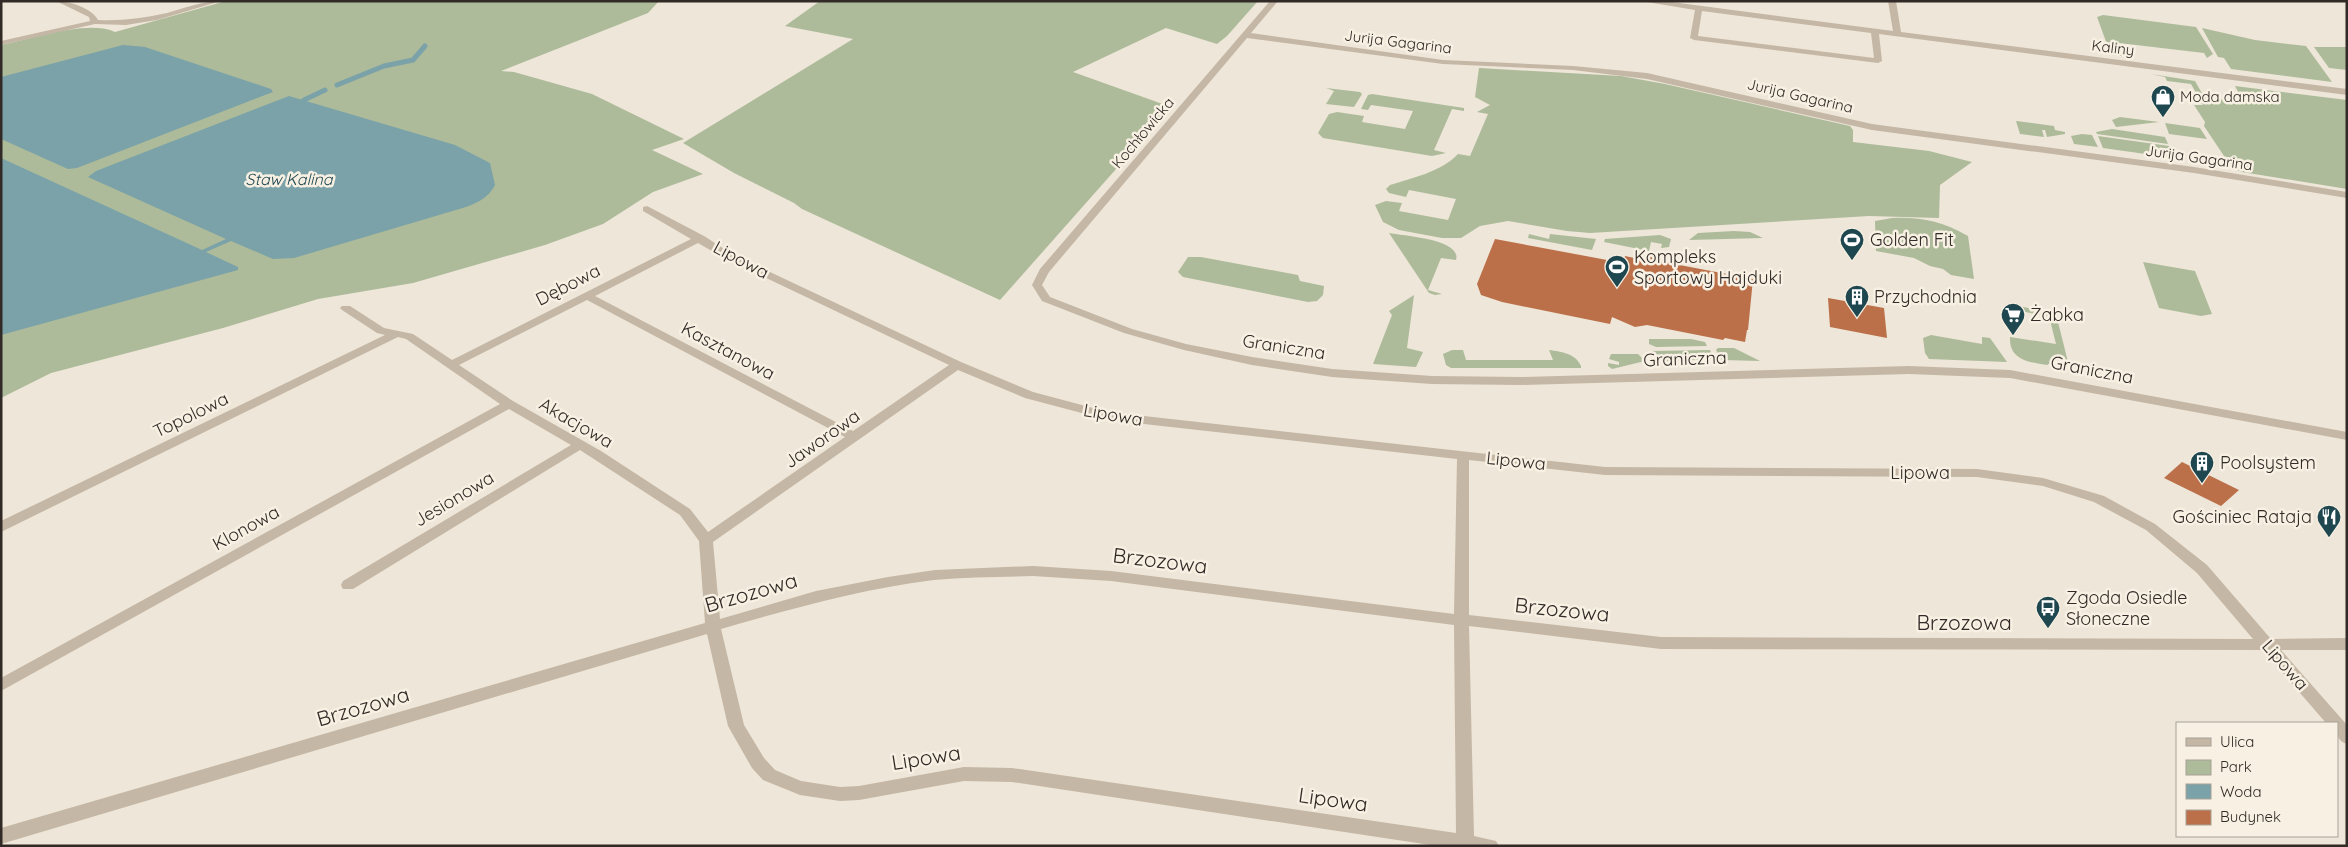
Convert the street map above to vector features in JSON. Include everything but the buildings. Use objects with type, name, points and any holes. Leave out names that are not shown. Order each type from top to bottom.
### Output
[{"type":"street","points":[[60,1],[92,16],[95,22]]},
{"type":"street","points":[[1,43],[95,22],[137,23],[217,1]]},
{"type":"street","name":"Kochłowicka","points":[[1037,285],[1044,272],[1274,1]]},
{"type":"street","name":"Kaliny","points":[[1645,1],[2347,92]]},
{"type":"street","points":[[1892,1],[1897,34]]},
{"type":"street","points":[[1699,8],[1694,38],[1878,61],[1875,31]]},
{"type":"street","name":"Jurija Gagarina","points":[[1246,35],[1443,62],[1573,68],[1648,76],[1872,127],[1911,134],[2194,170],[2347,194]]},
{"type":"street","name":"Lipowa","points":[[647,209],[700,238],[728,256],[957,365],[1029,395],[1108,416],[1605,471],[1977,473],[2043,480],[2067,486],[2104,500],[2134,515],[2202,569],[2334,722]]},
{"type":"street","name":"Dębowa","points":[[452,364],[700,238]]},
{"type":"street","name":"Graniczna","points":[[1037,285],[1046,299],[1128,331],[1184,347],[1252,361],[1332,373],[1432,380],[1511,381],[1899,370],[2010,374],[2347,436]]},
{"type":"street","name":"Kasztanowa","points":[[586,295],[854,438]]},
{"type":"street","name":"Akacjowa","points":[[346,308],[381,331],[409,336],[509,404],[580,445],[685,512],[706,540]]},
{"type":"street","name":"Topolowa","points":[[1,527],[396,334]]},
{"type":"street","name":"Jaworowa","points":[[706,540],[957,365]]},
{"type":"street","name":"Klonowa","points":[[1,684],[509,404]]},
{"type":"street","name":"Jesionowa","points":[[348,585],[580,445]]},
{"type":"street","points":[[1463,456],[1461,620],[1464,842]]},
{"type":"street","points":[[706,540],[713,626]]},
{"type":"street","name":"Brzozowa","points":[[1,836],[816,596],[850,588],[935,575],[1011,571],[1111,576],[1661,643],[2347,644]]},
{"type":"street","name":"Lipowa","points":[[713,626],[736,726],[746,746],[769,775],[800,788],[840,794],[859,793],[919,780],[964,774],[1012,775],[1490,846]]},
{"type":"street","name":"Lipowa","points":[[2338,727],[2347,738]]},
{"type":"green space","points":[[226,1],[659,1],[648,13],[501,71],[514,72],[592,94],[684,139],[652,150],[703,174],[653,192],[603,224],[545,245],[413,283],[318,299],[223,328],[51,373],[1,398],[1,45],[75,29],[104,29],[115,32]]},
{"type":"green space","points":[[820,1],[1258,1],[1227,36],[1217,44],[1166,28],[1073,72],[1171,107],[1000,300],[802,209],[683,143],[853,39],[785,26]]},
{"type":"green space","points":[[2103,15],[2196,27],[2213,54],[2207,58],[2204,53],[2119,43],[2124,56],[2111,55],[2097,17]]},
{"type":"green space","points":[[2202,28],[2255,40],[2306,46],[2332,82],[2231,69],[2224,58],[2218,57]]},
{"type":"green space","points":[[2314,47],[2347,47],[2347,70],[2329,68]]},
{"type":"green space","points":[[1479,68],[1621,76],[1665,84],[1850,126],[1853,130],[1853,142],[1929,151],[1972,162],[1940,185],[1939,218],[1869,216],[1590,233],[1508,221],[1480,226],[1461,238],[1442,238],[1399,230],[1383,222],[1375,205],[1386,201],[1402,203],[1399,211],[1448,220],[1456,199],[1409,190],[1406,197],[1389,193],[1386,189],[1390,185],[1435,170],[1458,154],[1470,156],[1488,114],[1477,112],[1490,105],[1475,97]]},
{"type":"green space","points":[[2151,74],[2195,81],[2204,97],[2244,103],[2235,86],[2347,100],[2347,189],[2242,172],[2232,168],[2204,126],[2205,122],[2194,105],[2203,105],[2191,84],[2167,81],[2165,77]]},
{"type":"green space","points":[[1326,88],[1360,92],[1362,94],[1354,107],[1326,104],[1334,91]]},
{"type":"green space","points":[[1372,94],[1464,108],[1464,111],[1452,109],[1434,150],[1446,153],[1432,156],[1323,138],[1318,133],[1329,114],[1337,112],[1364,116],[1362,122],[1405,129],[1413,111],[1371,105],[1368,110],[1361,109],[1368,95]]},
{"type":"green space","points":[[2120,117],[2159,122],[2116,127],[2112,120]]},
{"type":"green space","points":[[2016,121],[2054,126],[2055,130],[2065,132],[2065,134],[2047,137],[2045,130],[2042,130],[2044,137],[2020,134]]},
{"type":"green space","points":[[2165,123],[2200,128],[2207,139],[2169,134]]},
{"type":"green space","points":[[2112,129],[2165,137],[2168,144],[2097,134],[2096,132]]},
{"type":"green space","points":[[2092,135],[2098,147],[2074,144],[2071,136]]},
{"type":"green space","points":[[2098,136],[2169,146],[2174,158],[2103,148]]},
{"type":"green space","points":[[1892,218],[1913,218],[1940,223],[1968,236],[1974,279],[1951,275],[1943,269],[1930,266],[1914,258],[1876,251],[1875,221]]},
{"type":"green space","points":[[1750,232],[1763,238],[1689,240],[1698,233]]},
{"type":"green space","points":[[1389,233],[1418,237],[1450,247],[1455,253],[1456,260],[1441,258],[1428,290],[1442,294],[1435,295],[1429,293]]},
{"type":"green space","points":[[1529,234],[1549,239],[1550,234],[1596,239],[1592,250],[1528,238]]},
{"type":"green space","points":[[1660,235],[1671,239],[1669,247],[1661,248],[1662,244],[1651,242],[1649,251],[1604,242],[1605,239]]},
{"type":"green space","points":[[1188,257],[1201,257],[1298,275],[1300,281],[1324,286],[1323,295],[1317,301],[1308,302],[1183,277],[1178,272]]},
{"type":"green space","points":[[2143,262],[2195,271],[2212,314],[2201,316],[2159,308]]},
{"type":"green space","points":[[1414,295],[1407,348],[1423,352],[1416,367],[1373,364],[1392,315],[1389,311]]},
{"type":"green space","points":[[2009,305],[2056,314],[2068,362],[2055,360],[2047,365],[2027,361],[2017,355],[2013,351],[2010,337],[2056,344],[2049,316],[2007,309]]},
{"type":"green space","points":[[1931,335],[1982,344],[1982,337],[1990,338],[2007,362],[1929,359],[1925,353],[1923,338]]},
{"type":"green space","points":[[1649,339],[1691,339],[1705,342],[1707,346],[1656,347],[1649,344]]},
{"type":"green space","points":[[1718,348],[1734,348],[1760,361],[1722,360],[1716,350]]},
{"type":"green space","points":[[1452,350],[1463,350],[1466,360],[1553,360],[1549,350],[1572,356],[1581,368],[1451,368],[1446,365],[1443,354]]},
{"type":"green space","points":[[1710,350],[1714,359],[1665,361],[1651,353],[1652,351]]},
{"type":"green space","points":[[1611,354],[1638,354],[1645,361],[1612,369],[1608,366],[1608,363],[1619,365],[1619,362],[1609,359]]},
{"type":"water","points":[[123,45],[145,47],[271,89],[273,92],[77,168],[68,169],[1,139],[1,77]]},
{"type":"water","name":"Staw Kalina","points":[[289,96],[455,145],[490,163],[495,185],[483,199],[466,207],[294,258],[273,259],[231,241],[206,252],[238,267],[238,270],[1,335],[1,158],[202,250],[226,239],[88,177],[96,171]]},
{"type":"waterway","points":[[337,85],[384,66],[413,60],[425,46]]},
{"type":"waterway","points":[[304,100],[325,90]]},
{"type":"place","name":"Moda damska","points":[[2163,118]]},
{"type":"place","name":"Golden Fit","points":[[1852,261]]},
{"type":"place","name":"Kompleks Sportowy Hajduki","points":[[1617,288]]},
{"type":"place","name":"Przychodnia","points":[[1857,318]]},
{"type":"place","name":"Żabka","points":[[2013,336]]},
{"type":"place","name":"Poolsystem","points":[[2202,484]]},
{"type":"place","name":"Gościniec Rataja","points":[[2329,538]]},
{"type":"place","name":"Zgoda Osiedle Słoneczne","points":[[2048,629]]}]
